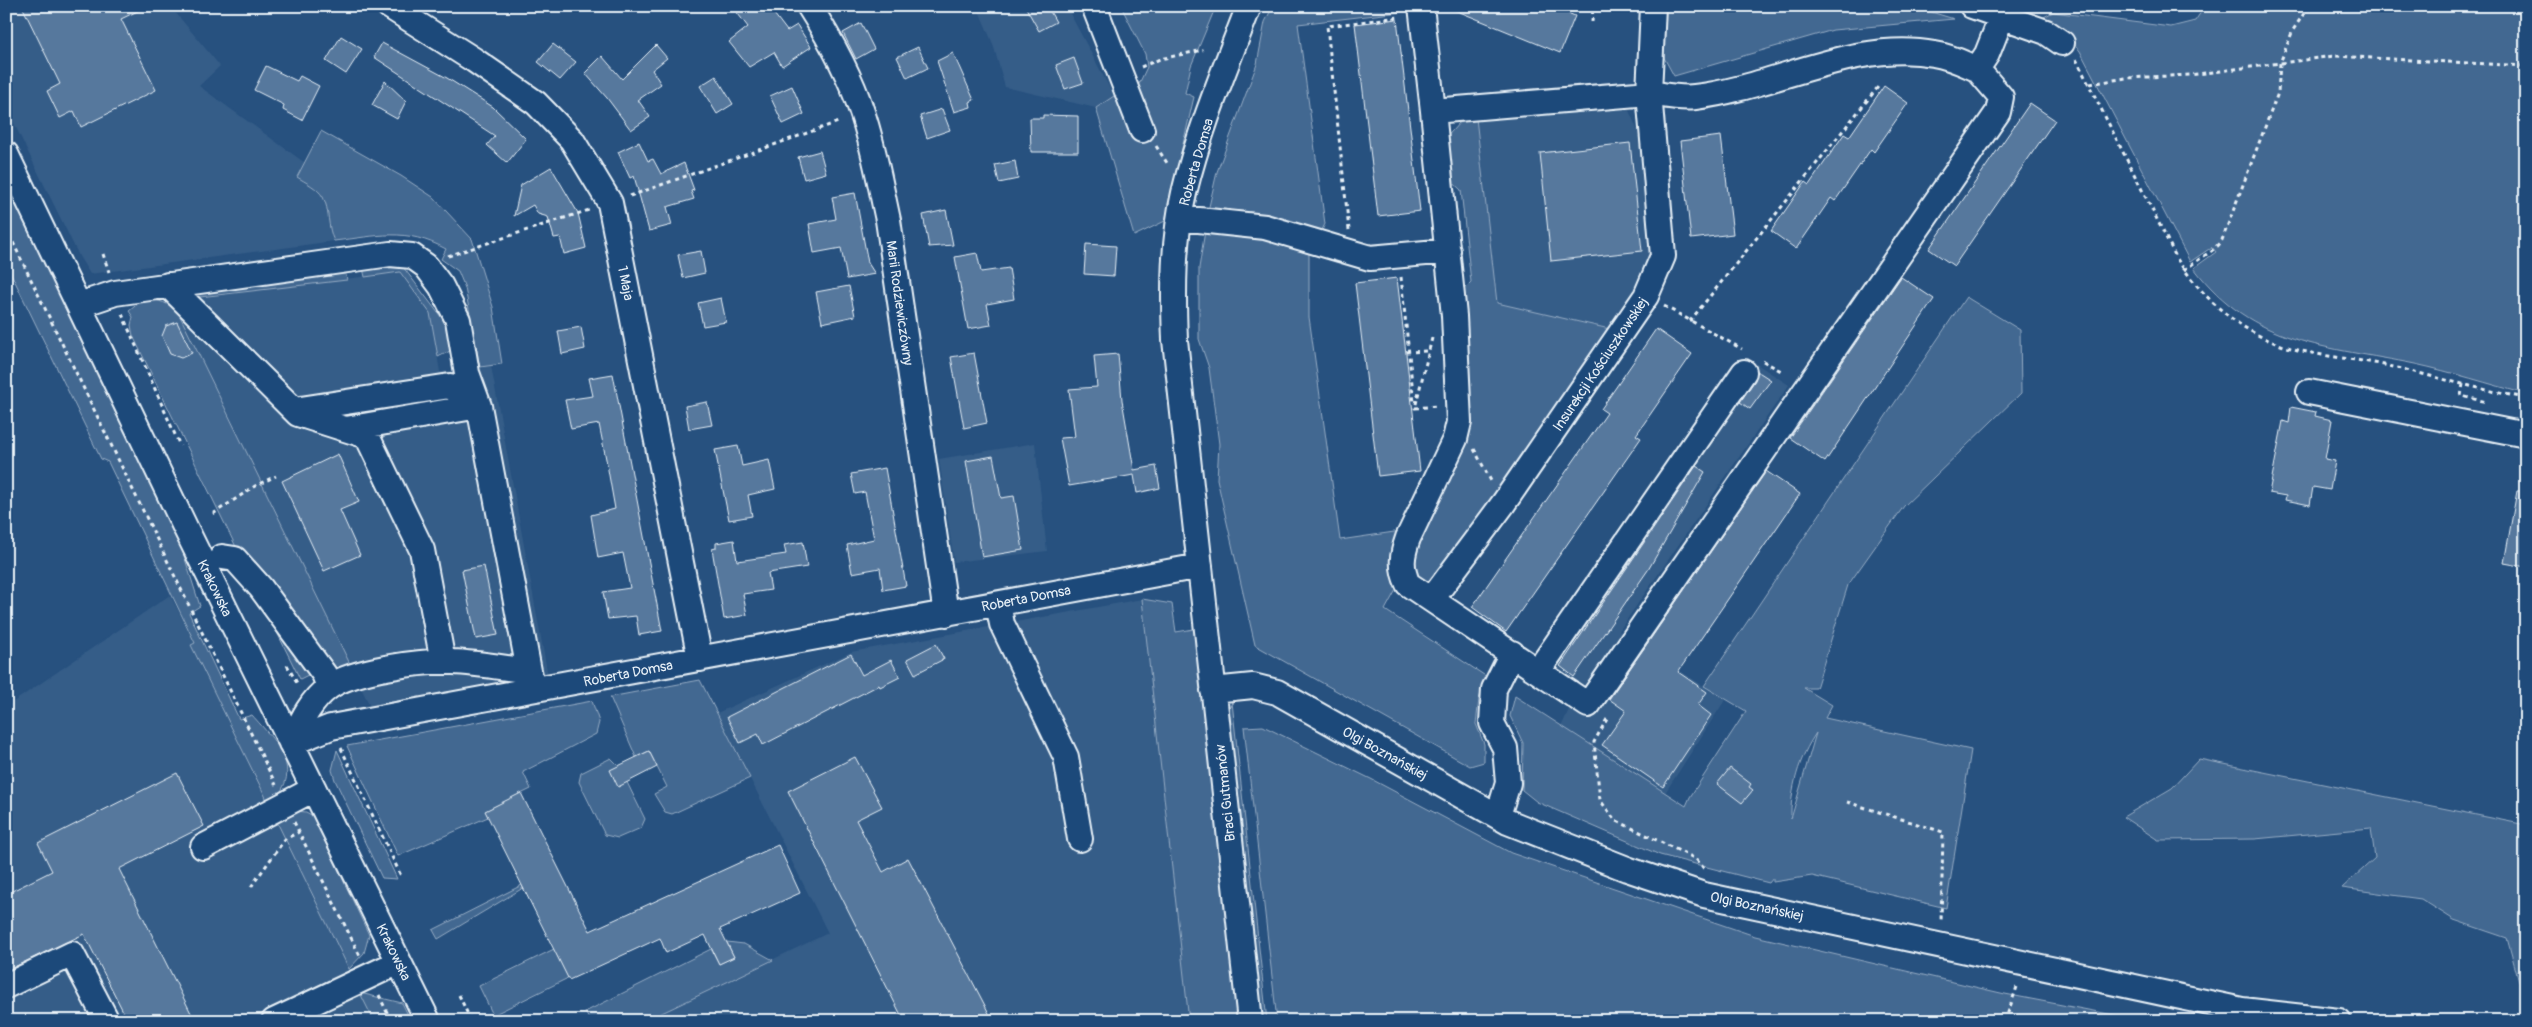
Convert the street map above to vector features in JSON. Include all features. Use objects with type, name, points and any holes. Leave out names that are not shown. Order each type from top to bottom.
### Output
[{"type":"street","name":"1 Maja","points":[[389,6],[474,60],[536,103],[572,140],[610,202],[700,658]]},
{"type":"street","name":"Marii Rodziewiczówny","points":[[809,6],[827,35],[863,114],[888,220],[946,614]]},
{"type":"street","points":[[1094,6],[1142,130]]},
{"type":"street","name":"Roberta Domsa","points":[[291,743],[331,727],[531,681],[600,689],[700,658],[1200,566],[1175,340],[1173,293],[1184,193],[1199,144],[1249,6]]},
{"type":"street","name":"Insurekcji Kościuszkowskiej","points":[[1432,599],[1503,504],[1646,296],[1664,256],[1649,93],[1653,6]]},
{"type":"street","points":[[1972,6],[2046,32],[2062,43]]},
{"type":"street","points":[[1412,11],[1432,111],[1448,251],[1460,413],[1454,439],[1408,538],[1403,554],[1402,570],[1408,584],[1588,705],[1998,112],[2002,97],[1977,69],[1955,59],[1934,54],[1904,51],[1870,53],[1720,93],[1692,97],[1649,93],[1432,111]]},
{"type":"street","points":[[1977,69],[1987,54],[2002,16]]},
{"type":"street","name":"Krakowska","points":[[6,154],[291,743],[428,1021]]},
{"type":"street","points":[[1180,218],[1265,227],[1370,258],[1448,251]]},
{"type":"street","points":[[79,305],[115,293],[390,254],[412,256],[426,266],[441,286],[458,320],[467,374],[478,406],[531,681],[442,662],[372,670],[344,679],[329,687],[304,714],[291,743]]},
{"type":"street","points":[[168,285],[298,414],[367,436],[422,550],[442,662]]},
{"type":"street","points":[[1538,671],[1750,361]]},
{"type":"street","points":[[294,410],[450,386],[478,406]]},
{"type":"street","points":[[2309,392],[2526,435]]},
{"type":"street","points":[[346,429],[478,406]]},
{"type":"street","points":[[222,557],[235,559],[261,588],[324,674],[329,687]]},
{"type":"street","name":"Braci Gutmanów","points":[[1200,566],[1250,1021]]},
{"type":"street","points":[[998,604],[1002,624],[1066,757],[1080,839]]},
{"type":"street","points":[[1498,816],[1508,783],[1505,748],[1492,723],[1494,689],[1512,653]]},
{"type":"street","name":"Olgi Boznańskiej","points":[[1213,690],[1253,686],[1277,692],[1498,816],[1590,855],[1704,895],[2242,1010],[2339,1021]]},
{"type":"street","points":[[203,846],[273,812],[285,803],[314,789]]},
{"type":"street","points":[[6,986],[72,954],[107,1021]]},
{"type":"street","points":[[274,1021],[399,962]]},
{"type":"path","points":[[1592,22],[1593,6]]},
{"type":"path","points":[[2184,270],[2214,249],[2222,240],[2278,93],[2280,63],[2293,30],[2308,6]]},
{"type":"path","points":[[1353,237],[1347,223],[1327,26],[1412,11]]},
{"type":"path","points":[[2062,43],[2070,50],[2090,84],[2184,270],[2206,297],[2224,314],[2248,329],[2284,346],[2387,365],[2526,398]]},
{"type":"path","points":[[1123,79],[1141,67],[1160,59],[1204,50]]},
{"type":"path","points":[[2090,84],[2126,78],[2190,76],[2334,56],[2526,66]]},
{"type":"path","points":[[1690,321],[1878,87]]},
{"type":"path","points":[[441,252],[450,257],[863,114]]},
{"type":"path","points":[[6,228],[391,1021]]},
{"type":"path","points":[[1401,274],[1415,408]]},
{"type":"path","points":[[1646,296],[1690,321],[1750,361],[1783,372]]},
{"type":"path","points":[[120,307],[126,328],[180,446]]},
{"type":"path","points":[[1415,408],[1433,333]]},
{"type":"path","points":[[1408,352],[1428,351]]},
{"type":"path","points":[[1415,408],[1460,413],[1503,504]]},
{"type":"path","points":[[214,514],[255,486],[276,476]]},
{"type":"path","points":[[1588,705],[1608,719],[1594,742],[1600,800],[1615,820],[1696,859],[1708,874]]},
{"type":"path","points":[[342,750],[402,878]]},
{"type":"path","points":[[1847,802],[1943,832],[1940,925]]},
{"type":"path","points":[[251,887],[285,839],[299,832]]},
{"type":"path","points":[[2005,1021],[2024,964]]},
{"type":"path","points":[[459,996],[471,1021]]},
{"type":"shaded area","points":[[6,6],[170,6],[220,66],[199,86],[305,163],[321,131],[401,176],[433,197],[447,211],[334,241],[90,274],[80,258],[6,107]]},
{"type":"shaded area","points":[[977,6],[1066,6],[1114,96],[1096,108],[1005,87],[993,44]]},
{"type":"shaded area","points":[[1121,6],[1216,6],[1191,66],[1185,93],[1194,97],[1165,221],[1134,236],[1096,108],[1114,96],[1139,84],[1147,67],[1145,54]]},
{"type":"shaded area","points":[[1273,6],[1401,6],[1401,12],[1298,24],[1325,224],[1318,238],[1208,211],[1217,172],[1257,64],[1265,22]]},
{"type":"shaded area","points":[[1663,6],[1912,6],[1954,19],[1833,30],[1674,76],[1662,54]]},
{"type":"shaded area","points":[[2205,6],[2526,6],[2526,394],[2429,367],[2322,346],[2267,328],[2241,313],[2217,294],[2194,268],[2216,252],[2212,247],[2190,262],[2080,51],[2071,40],[2042,18],[2053,12],[2171,27],[2195,21]]},
{"type":"shaded area","points":[[1626,104],[1638,131],[1646,170],[1656,254],[1614,330],[1497,303],[1476,118]]},
{"type":"shaded area","points":[[1476,118],[1497,303],[1614,330],[1428,589],[1408,568],[1385,610],[1487,677],[1479,699],[1476,724],[1484,744],[1484,762],[1470,766],[1255,645],[1217,479],[1219,444],[1209,368],[1199,339],[1199,268],[1205,231],[1250,234],[1309,254],[1309,317],[1340,540],[1401,531],[1457,452],[1461,292],[1471,282],[1461,190],[1446,176],[1445,139],[1459,123]]},
{"type":"shaded area","points":[[321,131],[401,176],[433,197],[472,239],[493,307],[502,364],[480,367],[465,288],[458,271],[441,259],[446,249],[431,242],[404,235],[334,241],[323,197],[315,188],[297,177]]},
{"type":"shaded area","points":[[6,185],[179,540],[200,606],[189,613],[239,719],[252,715],[270,736],[284,758],[287,769],[286,780],[280,792],[269,804],[191,645],[195,643],[108,462],[101,459],[6,263]]},
{"type":"shaded area","points":[[400,263],[448,326],[450,351],[438,357],[430,313],[400,272],[365,277],[363,268]]},
{"type":"shaded area","points":[[345,271],[347,280],[191,298],[195,292]]},
{"type":"shaded area","points":[[400,272],[430,313],[440,372],[491,366],[548,676],[370,706],[179,314],[197,298]]},
{"type":"shaded area","points":[[1966,297],[2020,330],[2021,393],[1904,506],[1848,585],[1816,688],[1804,688],[1832,705],[1825,718],[1971,750],[1946,908],[1812,876],[1773,882],[1773,878],[1769,883],[1660,855],[1537,802],[1522,790],[1523,743],[1510,716],[1515,696],[1686,806],[1746,711],[1704,686]],"holes":[[[1816,733],[1791,819],[1792,796],[1800,763]]]},
{"type":"shaded area","points":[[151,300],[167,304],[179,314],[350,664],[333,669],[240,555],[133,336],[131,325],[133,317],[129,311],[140,302]]},
{"type":"shaded area","points":[[1755,363],[1789,385],[1619,631],[1725,700],[1665,793],[1561,727],[1571,705],[1541,685]]},
{"type":"shaded area","points":[[1035,443],[1047,551],[954,562],[939,459]]},
{"type":"shaded area","points":[[170,595],[195,643],[191,645],[374,1021],[6,1021],[6,707]]},
{"type":"shaded area","points":[[1142,599],[1189,1021],[645,1021],[828,933],[717,713],[851,652]]},
{"type":"shaded area","points":[[1142,599],[1172,604],[1176,632],[1194,629],[1237,1021],[1189,1021]]},
{"type":"shaded area","points":[[263,604],[314,672],[300,679]]},
{"type":"shaded area","points":[[700,680],[750,778],[672,814],[665,812],[654,794],[667,787],[649,751],[636,757],[610,697]]},
{"type":"shaded area","points":[[592,701],[599,722],[596,734],[523,772],[531,789],[486,811],[488,817],[398,856],[347,746]]},
{"type":"shaded area","points":[[1232,702],[1267,1021],[1262,1021],[1228,712]]},
{"type":"shaded area","points":[[1263,726],[1371,779],[1511,853],[1755,936],[2005,994],[2145,1021],[1277,1021],[1244,727]]},
{"type":"shaded area","points":[[337,750],[397,879],[382,878],[335,780],[332,770]]},
{"type":"shaded area","points":[[611,758],[619,766],[645,819],[641,828],[618,838],[605,835],[579,782],[581,773]]},
{"type":"shaded area","points":[[2199,759],[2526,825],[2526,988],[2519,982],[2507,938],[2454,920],[2421,899],[2342,888],[2375,858],[2371,828],[2255,839],[2158,840],[2123,817],[2172,788]]},
{"type":"shaded area","points":[[296,811],[306,812],[313,816],[369,935],[364,953],[349,969],[276,820]]},
{"type":"shaded area","points":[[522,885],[523,888],[438,939],[433,930]]},
{"type":"shaded area","points":[[727,942],[744,944],[773,960],[645,1021],[590,1021],[585,1012],[711,949],[719,964],[734,957]]},
{"type":"shaded area","points":[[554,949],[568,977],[493,1015],[479,986]]},
{"type":"shaded area","points":[[360,993],[402,1003],[411,1021],[374,1021]]},
{"type":"building","points":[[22,6],[148,6],[121,19],[156,90],[81,127],[74,111],[60,118],[47,91],[60,84]]},
{"type":"building","points":[[732,6],[768,6],[787,31],[797,25],[811,47],[782,66],[774,52],[749,67],[729,42],[748,27]]},
{"type":"building","points":[[1025,6],[1047,6],[1056,22],[1039,31]]},
{"type":"building","points":[[1445,6],[1551,6],[1575,16],[1560,53]]},
{"type":"building","points":[[1397,19],[1420,211],[1378,216],[1355,24]]},
{"type":"building","points":[[861,23],[874,49],[856,59],[843,33]]},
{"type":"building","points":[[341,36],[362,49],[346,74],[326,61]]},
{"type":"building","points":[[382,43],[447,78],[493,107],[526,139],[507,163],[487,145],[495,136],[374,57]]},
{"type":"building","points":[[553,44],[576,62],[560,80],[538,62]]},
{"type":"building","points":[[656,45],[667,58],[652,70],[661,84],[638,100],[650,117],[631,130],[585,73],[602,56],[622,79]]},
{"type":"building","points":[[918,47],[928,68],[907,78],[897,57]]},
{"type":"building","points":[[953,53],[974,100],[970,102],[971,107],[954,112],[937,61]]},
{"type":"building","points":[[1074,58],[1083,83],[1065,89],[1056,65]]},
{"type":"building","points":[[266,66],[297,81],[300,76],[319,86],[302,120],[283,110],[284,105],[254,90]]},
{"type":"building","points":[[716,76],[733,104],[717,114],[700,86]]},
{"type":"building","points":[[385,81],[406,101],[397,119],[372,105]]},
{"type":"building","points":[[792,86],[804,114],[783,124],[770,96]]},
{"type":"building","points":[[1884,86],[1908,103],[1874,152],[1871,149],[1835,201],[1831,198],[1796,249],[1771,231],[1805,182],[1809,185],[1844,134],[1849,137]]},
{"type":"building","points":[[2030,103],[2055,120],[1954,266],[1929,249]]},
{"type":"building","points":[[942,109],[950,130],[927,138],[920,116]]},
{"type":"building","points":[[1043,115],[1078,116],[1078,152],[1031,152],[1030,118],[1043,118]]},
{"type":"building","points":[[1721,136],[1733,234],[1691,239],[1680,141]]},
{"type":"building","points":[[639,142],[648,161],[653,159],[661,174],[684,163],[694,190],[691,191],[694,199],[667,207],[672,225],[649,231],[634,176],[630,178],[618,152]]},
{"type":"building","points":[[1630,143],[1642,251],[1551,261],[1540,153]]},
{"type":"building","points":[[820,151],[826,173],[804,179],[798,157]]},
{"type":"building","points":[[1015,161],[1018,179],[999,183],[995,165]]},
{"type":"building","points":[[551,167],[578,213],[586,248],[564,254],[560,237],[554,238],[548,217],[538,214],[533,205],[514,216],[521,185]]},
{"type":"building","points":[[855,193],[868,263],[875,274],[847,279],[841,248],[814,253],[809,224],[836,219],[832,197]]},
{"type":"building","points":[[946,210],[953,245],[929,247],[923,215]]},
{"type":"building","points":[[1086,244],[1116,246],[1114,276],[1084,274]]},
{"type":"building","points":[[701,251],[705,273],[683,278],[678,255]]},
{"type":"building","points":[[977,253],[981,272],[1009,268],[1014,299],[987,304],[991,325],[968,329],[955,257]]},
{"type":"building","points":[[1901,277],[1934,299],[1825,462],[1790,438]]},
{"type":"building","points":[[1397,278],[1420,471],[1378,476],[1355,283]]},
{"type":"building","points":[[849,286],[855,316],[822,323],[816,292]]},
{"type":"building","points":[[721,298],[726,322],[703,326],[698,303]]},
{"type":"building","points":[[177,322],[192,353],[181,358],[170,354],[162,336],[166,326]]},
{"type":"building","points":[[581,327],[585,349],[562,354],[558,331]]},
{"type":"building","points":[[1656,329],[1692,354],[1636,435],[1641,438],[1506,632],[1472,607],[1607,413],[1601,409]]},
{"type":"building","points":[[974,353],[987,423],[964,428],[951,357]]},
{"type":"building","points":[[1118,354],[1122,400],[1134,470],[1156,466],[1160,488],[1137,493],[1134,475],[1069,486],[1060,438],[1075,437],[1069,389],[1097,387],[1094,356]]},
{"type":"building","points":[[1757,371],[1771,380],[1750,409],[1740,402],[1755,380]]},
{"type":"building","points":[[613,374],[662,631],[639,635],[636,616],[608,619],[603,592],[630,588],[623,553],[598,558],[591,515],[615,509],[599,424],[571,429],[565,400],[593,396],[589,378]]},
{"type":"building","points":[[707,402],[712,425],[689,429],[685,406]]},
{"type":"building","points":[[2291,407],[2316,412],[2315,416],[2332,420],[2325,459],[2335,461],[2330,490],[2313,487],[2310,505],[2285,500],[2286,496],[2269,493],[2283,421],[2289,423]]},
{"type":"building","points":[[738,446],[742,466],[769,460],[775,489],[748,495],[752,516],[729,520],[715,450]]},
{"type":"building","points":[[338,454],[359,502],[340,510],[360,555],[324,571],[282,481]]},
{"type":"building","points":[[993,456],[1001,498],[1014,496],[1023,550],[982,557],[966,461]]},
{"type":"building","points":[[1696,466],[1705,472],[1648,570],[1574,677],[1560,666]]},
{"type":"building","points":[[885,468],[906,586],[883,590],[880,568],[852,573],[847,545],[874,539],[865,492],[855,494],[851,474]]},
{"type":"building","points":[[1766,471],[1800,494],[1678,672],[1707,692],[1698,705],[1711,715],[1663,787],[1602,745],[1626,711],[1609,699]]},
{"type":"building","points":[[2517,491],[2526,491],[2526,567],[2504,563]]},
{"type":"building","points":[[734,540],[737,561],[786,554],[784,545],[803,542],[807,567],[768,573],[771,590],[743,594],[747,615],[724,619],[712,549],[716,548],[716,543]]},
{"type":"building","points":[[484,566],[498,635],[476,639],[462,570]]},
{"type":"building","points":[[936,644],[944,659],[915,674],[907,659]]},
{"type":"building","points":[[851,654],[862,675],[891,660],[900,677],[880,687],[879,685],[763,745],[758,734],[740,743],[727,717]]},
{"type":"building","points":[[649,751],[657,767],[618,787],[610,770]]},
{"type":"building","points":[[855,757],[882,807],[856,820],[883,872],[908,858],[993,1021],[904,1021],[788,791]]},
{"type":"building","points":[[1730,768],[1751,784],[1749,787],[1753,790],[1742,803],[1717,784]]},
{"type":"building","points":[[177,773],[204,826],[119,869],[195,1021],[128,1021],[84,934],[6,971],[6,894],[52,871],[38,843]]},
{"type":"building","points":[[521,793],[590,931],[778,845],[800,893],[720,929],[734,957],[719,964],[705,935],[666,953],[660,938],[569,980],[485,811]]}]
